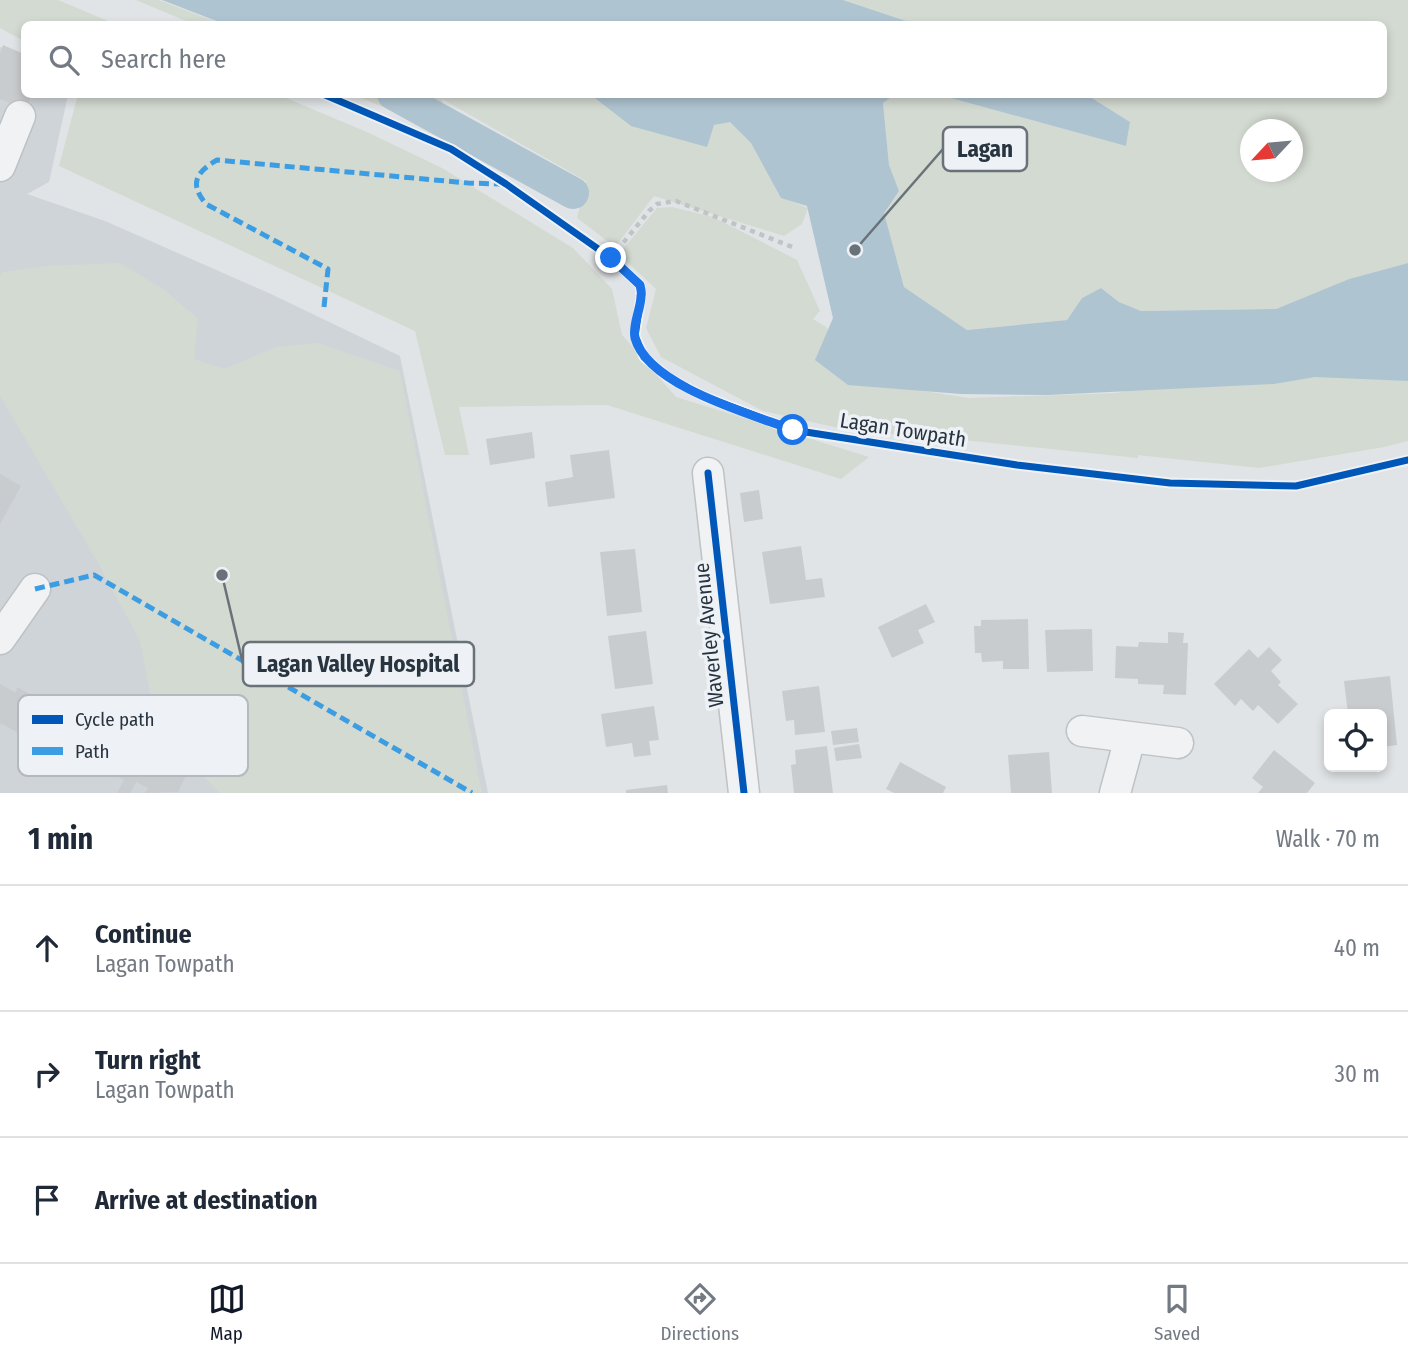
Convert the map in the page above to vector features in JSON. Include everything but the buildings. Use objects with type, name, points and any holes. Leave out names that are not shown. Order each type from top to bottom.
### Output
[{"type":"street","points":[[0,166],[20,116]]},
{"type":"street","name":"Waverley Avenue","points":[[708,473],[744,793]]},
{"type":"street","points":[[0,639],[35,589]]},
{"type":"street","points":[[1082,731],[1178,743]]},
{"type":"street","points":[[1115,793],[1130,738]]},
{"type":"path","points":[[611,258],[649,211],[657,204],[676,201],[794,248]]},
{"type":"path","points":[[600,251],[621,267]]},
{"type":"shaded area","points":[[0,0],[58,0],[108,21],[21,21],[21,39],[0,28]]},
{"type":"shaded area","points":[[136,0],[159,0],[214,21],[186,21]]},
{"type":"shaded area","points":[[843,0],[1408,0],[1408,263],[1349,279],[1276,309],[1141,311],[1119,302],[1101,288],[1082,298],[1067,320],[967,330],[904,287],[883,213],[899,191],[889,165],[883,103],[890,98],[951,98],[1126,146],[1130,122],[1092,98],[1387,98],[1387,21],[906,21]]},
{"type":"shaded area","points":[[0,47],[21,57],[21,98],[67,98],[49,182],[27,194],[105,221],[271,294],[400,356],[488,793],[0,793]]},
{"type":"shaded area","points":[[77,98],[286,98],[442,168],[573,248],[612,289],[622,335],[676,397],[869,457],[841,479],[607,405],[459,407],[469,455],[445,455],[415,331],[59,166]]},
{"type":"shaded area","points":[[361,98],[605,98],[705,128],[729,120],[752,142],[782,197],[808,208],[802,224],[784,236],[654,196],[615,247],[577,218],[586,181],[442,99],[443,102],[383,107]]},
{"type":"shaded area","points":[[672,207],[713,217],[797,260],[820,311],[813,319],[826,327],[878,384],[969,398],[1117,393],[1212,371],[1408,374],[1408,441],[1259,468],[1138,455],[1138,458],[944,438],[856,432],[763,411],[661,357],[646,328],[656,289],[619,254],[657,208]]},
{"type":"shaded area","points":[[120,263],[163,289],[198,319],[194,359],[224,369],[276,347],[318,343],[400,371],[482,793],[220,793],[203,776],[248,776],[248,695],[150,695],[140,641],[97,561],[0,396],[0,276],[2,272],[46,266]]},
{"type":"water","points":[[162,0],[843,0],[906,21],[216,21]]},
{"type":"water","points":[[595,98],[890,98],[883,103],[889,165],[899,191],[884,213],[904,287],[967,330],[1067,320],[1082,298],[1101,288],[1119,302],[1141,311],[1276,309],[1349,279],[1408,263],[1408,381],[1315,377],[1274,384],[1048,395],[961,394],[848,385],[815,360],[833,318],[807,206],[781,198],[751,143],[730,122],[714,125],[707,147],[631,126]]},
{"type":"water","points":[[951,98],[1092,98],[1130,122],[1126,146]]},
{"type":"waterway","points":[[400,98],[573,193]]},
{"type":"marked path","points":[[324,307],[328,269],[206,204],[196,184],[204,169],[217,160],[501,184]]},
{"type":"marked path","points":[[35,589],[94,575],[472,793]]},
{"type":"cycle path","name":"Lagan Towpath","points":[[332,98],[451,149],[611,258],[640,285],[635,336],[644,357],[669,378],[703,396],[793,430],[1017,465],[1170,483],[1296,486],[1408,460]]},
{"type":"cycle path","points":[[708,473],[744,793]]},
{"type":"place","name":"Lagan","points":[[855,250]]},
{"type":"place","name":"Lagan Valley Hospital","points":[[222,575]]},
{"type":"route","points":[[611,258],[640,285],[635,337],[644,357],[669,378],[703,396],[793,430]]}]
